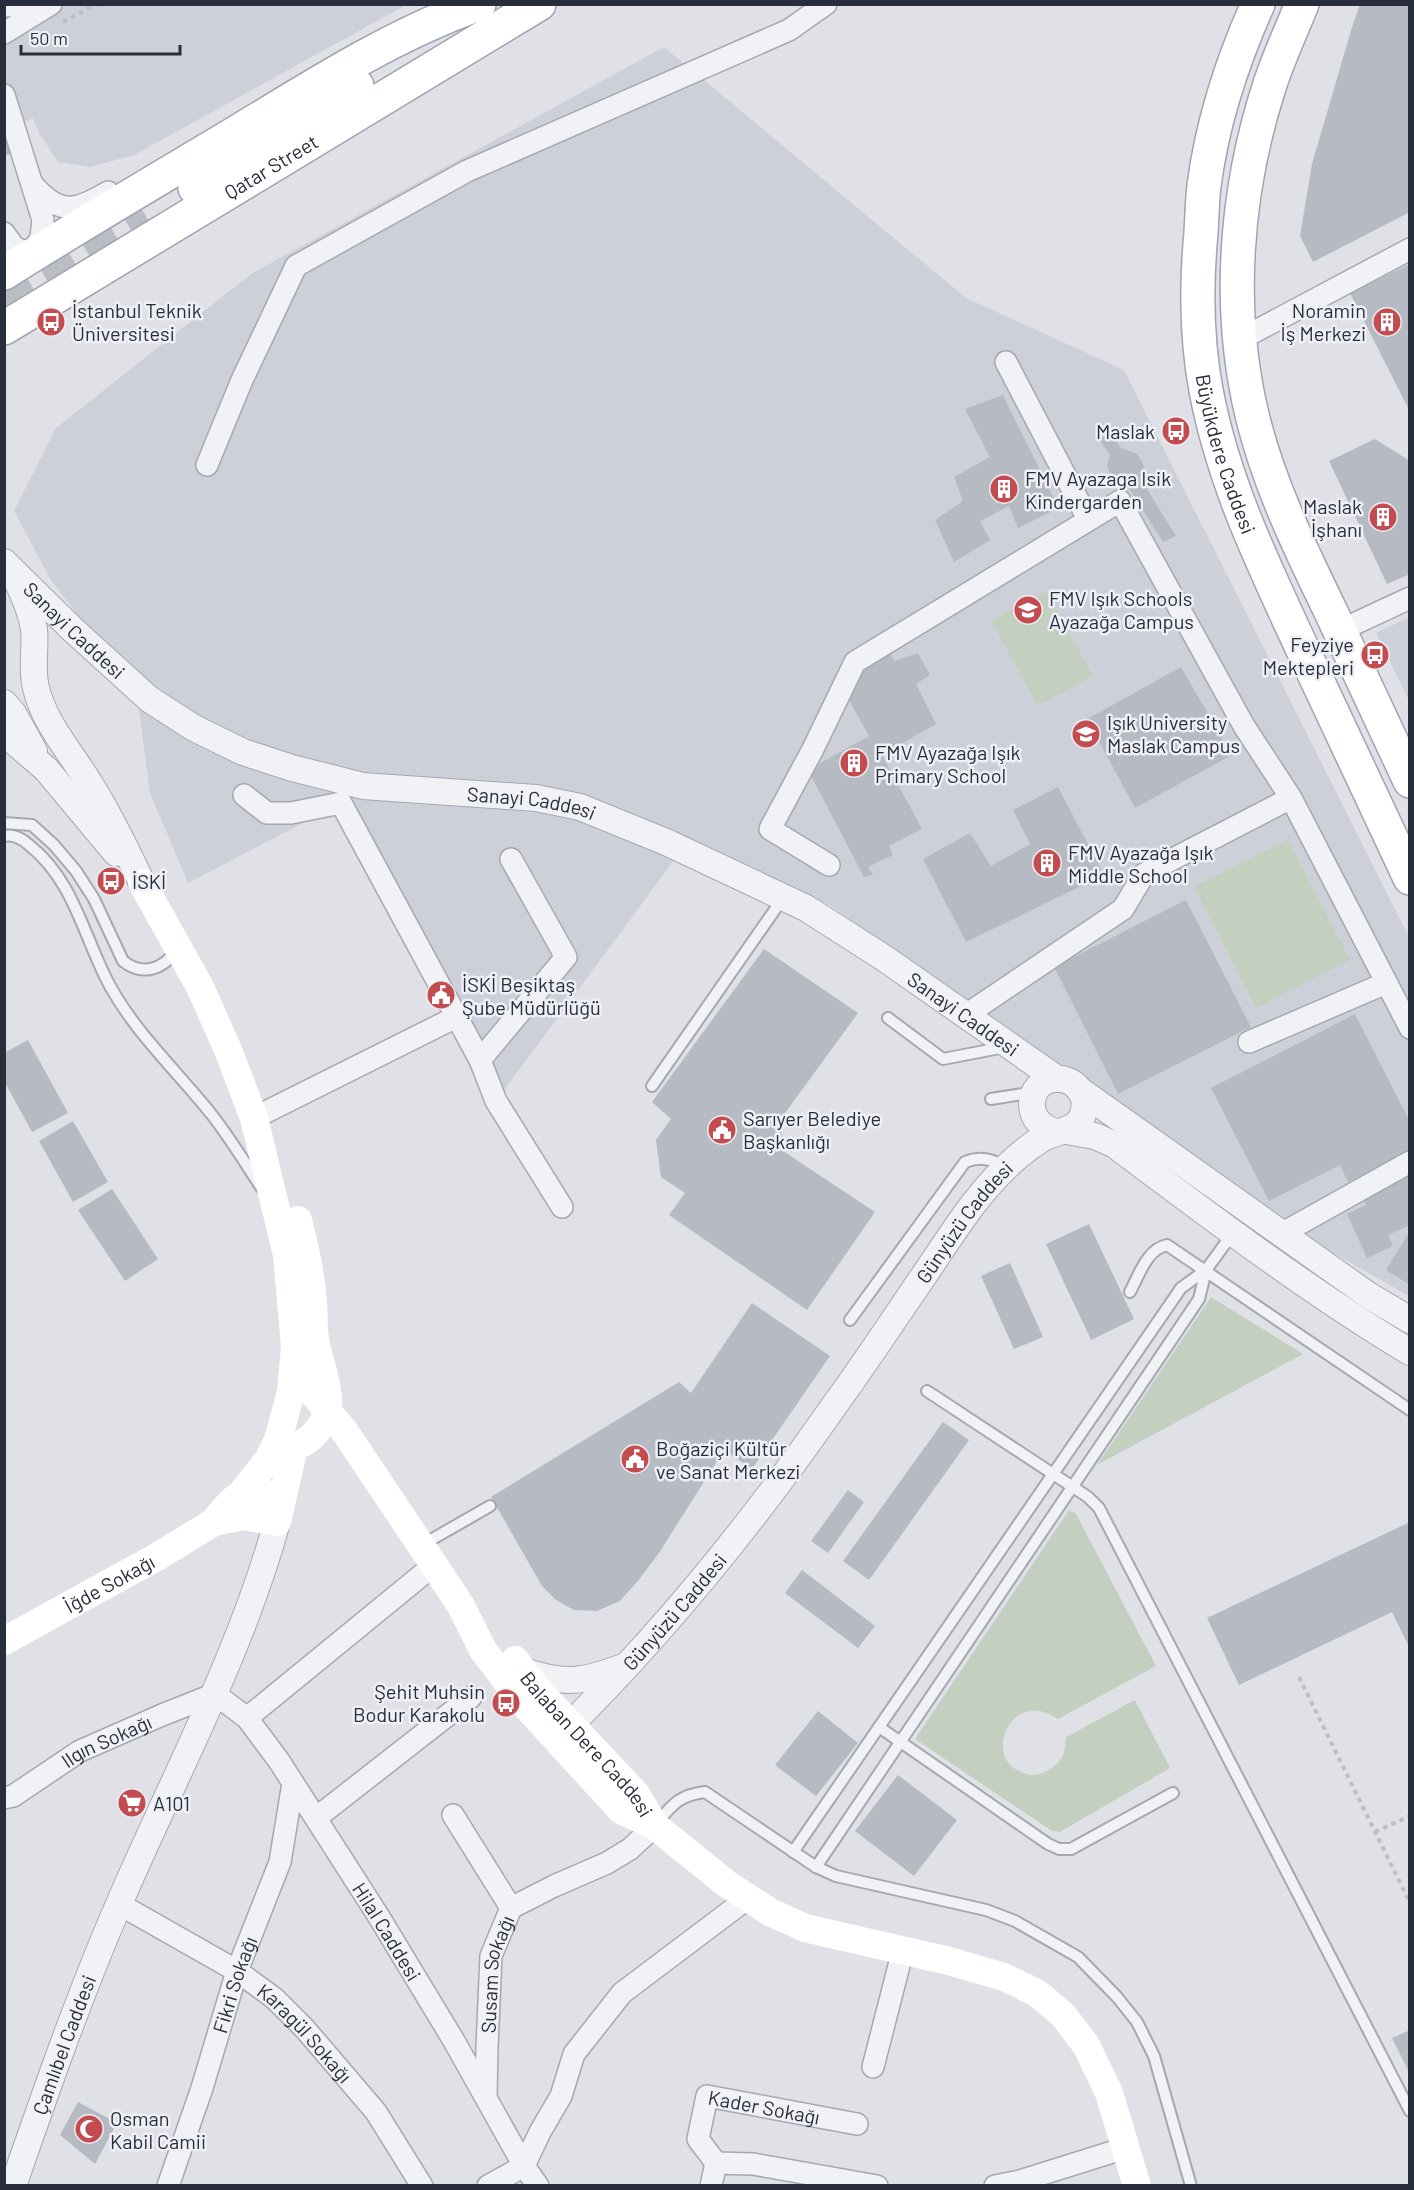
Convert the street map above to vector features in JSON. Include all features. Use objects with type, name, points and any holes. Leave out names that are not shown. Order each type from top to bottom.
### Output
[{"type":"main road","points":[[4,273],[399,37],[479,4]]},
{"type":"main road","points":[[147,218],[492,4]]},
{"type":"main road","name":"Qatar Street","points":[[4,328],[538,4]]},
{"type":"main road","name":"Büyükdere Caddesi","points":[[1258,4],[1240,48],[1219,112],[1204,187],[1197,308],[1199,345],[1206,390],[1216,435],[1245,521],[1410,878]]},
{"type":"main road","name":"Büyükdere Caddesi","points":[[1302,4],[1270,83],[1247,176],[1237,271],[1239,340],[1246,385],[1264,456],[1304,556],[1408,774]]},
{"type":"main road","points":[[32,255],[69,261],[114,263]]},
{"type":"main road","points":[[4,309],[18,296],[32,255]]},
{"type":"main road","points":[[142,883],[200,987],[228,1050],[254,1118],[287,1255],[295,1346],[279,1511]]},
{"type":"main road","points":[[254,1118],[274,1145],[295,1204],[308,1259],[314,1335],[328,1409],[323,1422],[307,1441],[286,1434]]},
{"type":"main road","name":"Balaban Dere Caddesi","points":[[295,1346],[311,1391],[328,1409],[461,1606],[483,1650],[524,1704],[570,1739]]},
{"type":"main road","points":[[214,1522],[241,1494],[286,1434]]},
{"type":"main road","points":[[241,1494],[250,1491],[264,1492],[279,1511]]},
{"type":"main road","points":[[214,1522],[279,1511]]},
{"type":"main road","name":"İğde Sokağı","points":[[4,1641],[155,1558],[214,1522]]},
{"type":"main road","name":"Balaban Dere Caddesi","points":[[461,1606],[498,1639],[524,1671],[621,1810],[655,1826],[726,1884],[770,1912],[805,1928],[903,1950],[1004,1977],[1037,1993],[1063,2015],[1086,2045],[1109,2093],[1137,2186]]},
{"type":"street","points":[[4,6],[44,4]]},
{"type":"street","points":[[4,33],[51,4]]},
{"type":"street","points":[[207,465],[242,380],[296,266],[467,171],[789,30],[826,4]]},
{"type":"street","points":[[4,95],[43,220],[41,237],[32,255],[14,247],[4,233]]},
{"type":"street","points":[[33,185],[42,195],[62,207],[72,208],[89,203],[130,179],[160,167],[190,160]]},
{"type":"street","points":[[1239,340],[1410,249]]},
{"type":"street","points":[[1006,362],[1088,519]]},
{"type":"street","points":[[829,865],[770,829],[813,749],[855,662],[1120,501],[1244,726],[1290,798],[1410,1028]]},
{"type":"street","points":[[7,566],[28,604],[32,621],[36,689],[48,717],[90,784],[121,839],[142,883]]},
{"type":"street","name":"Sanayi Caddesi","points":[[7,566],[148,699],[194,728],[243,752],[292,768],[363,786],[536,798],[580,807],[666,842],[806,908],[884,958],[1057,1078]]},
{"type":"street","points":[[1340,631],[1410,597]]},
{"type":"street","points":[[4,703],[22,729],[39,762]]},
{"type":"street","points":[[4,733],[39,762],[142,883]]},
{"type":"street","points":[[244,795],[267,813],[291,813],[341,803],[480,1060],[496,1101],[562,1207]]},
{"type":"street","points":[[966,1015],[1123,909],[1144,874],[1290,798]]},
{"type":"street","points":[[480,1060],[566,957],[511,860]]},
{"type":"street","points":[[1249,1042],[1386,983]]},
{"type":"street","points":[[254,1118],[456,1017]]},
{"type":"street","points":[[1006,1167],[1040,1085],[1057,1078],[1075,1084],[1367,1326],[1410,1352]]},
{"type":"street","points":[[1006,1167],[1028,1148],[1079,1122],[1085,1107],[1081,1091]]},
{"type":"street","points":[[1033,1101],[1035,1119],[1049,1131],[1095,1136],[1115,1145],[1241,1222],[1281,1234],[1368,1295],[1410,1320]]},
{"type":"street","points":[[1281,1234],[1410,1162]]},
{"type":"street","name":"Günyüzü Caddesi","points":[[570,1739],[626,1665],[748,1525],[833,1408],[978,1196],[1006,1167]]},
{"type":"street","name":"Günyüzü Caddesi","points":[[570,1739],[627,1684],[761,1526],[847,1409],[992,1200],[1006,1167]]},
{"type":"street","name":"Çamlıbel Caddesi","points":[[13,2186],[13,2159],[56,2061],[118,1904],[214,1695],[266,1561],[279,1511]]},
{"type":"street","points":[[247,1718],[427,1556]]},
{"type":"street","points":[[524,1671],[547,1679],[576,1681],[596,1677],[626,1665]]},
{"type":"street","name":"Hilal Caddesi","points":[[214,1695],[247,1718],[293,1783],[385,1926],[524,2166],[538,2186]]},
{"type":"street","name":"Ilgın Sokağı","points":[[4,1798],[13,1796],[80,1751],[162,1714],[214,1695]]},
{"type":"street","points":[[315,1818],[471,1697]]},
{"type":"street","name":"Fikri Sokağı","points":[[168,2186],[202,2088],[237,1971],[280,1862],[293,1783]]},
{"type":"street","points":[[453,1815],[511,1908]]},
{"type":"street","name":"Susam Sokağı","points":[[486,2099],[491,1956],[511,1908],[607,1863],[630,1849],[655,1826]]},
{"type":"street","points":[[488,2186],[524,2166],[561,2096],[574,2054],[622,1993],[748,1898]]},
{"type":"street","name":"Karagül Sokağı","points":[[118,1904],[237,1971],[274,1998],[305,2029],[376,2112],[422,2186]]},
{"type":"street","points":[[873,2067],[903,1950]]},
{"type":"street","name":"Kader Sokağı","points":[[716,2163],[698,2139],[707,2096],[857,2124]]},
{"type":"street","points":[[995,2186],[1020,2181],[1125,2148]]},
{"type":"street","points":[[711,2186],[716,2163],[753,2164],[850,2184],[877,2186]]},
{"type":"lane","points":[[4,823],[33,825],[54,845],[76,871],[94,899],[123,961],[131,968],[147,972],[160,966],[179,947]]},
{"type":"lane","points":[[4,836],[9,835],[23,840],[44,856],[69,895],[88,932],[110,986],[145,1038],[212,1116],[277,1210]]},
{"type":"lane","points":[[652,1086],[783,897]]},
{"type":"lane","points":[[888,1018],[943,1059],[1011,1046]]},
{"type":"lane","points":[[991,1099],[1033,1101]]},
{"type":"lane","points":[[850,1320],[965,1162],[976,1158],[991,1159],[1006,1167]]},
{"type":"lane","points":[[793,1852],[1181,1288],[1206,1270],[1241,1222]]},
{"type":"lane","points":[[1130,1292],[1151,1254],[1158,1247],[1167,1245],[1410,1410]]},
{"type":"lane","points":[[816,1867],[1199,1299],[1206,1270]]},
{"type":"lane","points":[[927,1390],[1088,1497],[1098,1508],[1410,2111]]},
{"type":"lane","points":[[427,1556],[490,1506]]},
{"type":"lane","points":[[879,1727],[1048,1844],[1059,1849],[1071,1849],[1173,1792]]},
{"type":"lane","points":[[655,1826],[672,1805],[690,1794],[705,1792],[816,1867],[836,1876],[986,1911],[1015,1921],[1078,1957],[1117,1997],[1137,2022],[1154,2056],[1191,2186]]},
{"type":"path","points":[[1299,1677],[1410,1903]]},
{"type":"path","points":[[1375,1833],[1410,1815]]},
{"type":"shaded area","points":[[4,5],[406,5],[134,155],[90,167],[58,162],[39,133],[33,118],[5,131]]},
{"type":"shaded area","points":[[664,47],[966,298],[1124,370],[1409,937],[1409,1296],[1287,1227],[830,905],[686,844],[496,1101],[341,803],[188,883],[150,793],[137,694],[51,580],[14,511],[56,428],[251,274]]},
{"type":"shaded area","points":[[1409,617],[1409,701],[1376,633]]},
{"type":"green space","points":[[1046,591],[1093,676],[1038,706],[991,621]]},
{"type":"green space","points":[[1288,839],[1350,960],[1256,1008],[1194,887]]},
{"type":"green space","points":[[1211,1297],[1303,1354],[1097,1465]]},
{"type":"green space","points":[[1069,1510],[1076,1514],[1156,1666],[1058,1719],[1041,1711],[1027,1712],[1015,1718],[1007,1728],[1003,1740],[1004,1753],[1009,1764],[1021,1772],[1034,1775],[1044,1773],[1060,1761],[1064,1753],[1066,1737],[1135,1700],[1170,1768],[1060,1832],[1052,1831],[915,1739]]},
{"type":"building","points":[[1360,4],[1410,4],[1410,212],[1313,262],[1300,236],[1312,164]]},
{"type":"building","points":[[27,129],[32,146],[4,156],[4,137]]},
{"type":"building","name":"Noramin İş Merkezi","points":[[1410,264],[1410,412],[1350,293]]},
{"type":"building","name":"FMV Ayazaga Isik Kindergarden","points":[[1003,395],[1059,508],[1018,528],[1009,506],[980,521],[990,540],[954,562],[935,520],[963,501],[954,477],[990,457],[965,409]]},
{"type":"building","points":[[1110,433],[1121,448],[1137,454],[1144,466],[1140,478],[1176,536],[1163,542],[1127,485],[1113,480],[1107,466],[1110,455],[1099,439]]},
{"type":"building","name":"Maslak İşhanı","points":[[1375,439],[1410,461],[1410,574],[1387,584],[1329,461]]},
{"type":"building","name":"FMV Ayazağa Işık Primary School","points":[[889,648],[894,661],[918,653],[930,675],[916,684],[936,724],[882,755],[922,829],[889,846],[893,855],[868,867],[873,875],[864,877],[808,770],[869,736],[842,688],[864,662]]},
{"type":"building","points":[[1181,667],[1232,755],[1135,808],[1087,719]]},
{"type":"building","name":"FMV Ayazağa Işık Middle School","points":[[1058,787],[1104,875],[966,942],[923,859],[970,833],[991,866],[1030,844],[1013,810]]},
{"type":"building","points":[[1186,900],[1251,1027],[1118,1094],[1054,967]]},
{"type":"building","name":"Sarıyer Belediye Başkanlığı","points":[[764,949],[858,1013],[780,1120],[783,1151],[875,1212],[807,1310],[669,1215],[685,1193],[661,1177],[656,1140],[671,1119],[652,1102]]},
{"type":"building","points":[[1355,1014],[1410,1122],[1410,1151],[1348,1182],[1340,1165],[1269,1201],[1211,1088]]},
{"type":"building","points":[[28,1040],[68,1113],[32,1132],[4,1081],[4,1053]]},
{"type":"building","points":[[73,1121],[108,1182],[73,1202],[39,1141]]},
{"type":"building","points":[[1410,1173],[1410,1225],[1388,1235],[1393,1246],[1367,1258],[1347,1214],[1366,1205],[1362,1195]]},
{"type":"building","points":[[112,1189],[158,1259],[125,1281],[78,1210]]},
{"type":"building","points":[[1089,1224],[1134,1319],[1091,1340],[1046,1244]]},
{"type":"building","points":[[1410,1231],[1410,1285],[1386,1270]]},
{"type":"building","points":[[1010,1263],[1043,1337],[1014,1349],[981,1276]]},
{"type":"building","name":"Boğaziçi Kültür ve Sanat Merkezi","points":[[752,1303],[830,1356],[752,1469],[724,1450],[659,1553],[620,1601],[597,1611],[574,1610],[556,1600],[542,1586],[491,1497],[679,1382],[691,1393]]},
{"type":"building","points":[[943,1422],[969,1440],[869,1580],[843,1561]]},
{"type":"building","points":[[848,1490],[864,1502],[828,1553],[811,1541]]},
{"type":"building","points":[[1410,1522],[1410,1649],[1392,1612],[1239,1685],[1207,1618]]},
{"type":"building","points":[[802,1570],[875,1626],[858,1648],[785,1593]]},
{"type":"building","points":[[818,1711],[858,1743],[816,1796],[775,1765]]},
{"type":"building","points":[[898,1775],[957,1820],[914,1876],[855,1831]]},
{"type":"building","points":[[1410,2030],[1410,2074],[1392,2038]]},
{"type":"building","name":"Osman Kabil Camii","points":[[78,2102],[117,2123],[95,2164],[60,2135]]},
{"type":"tunnel","points":[[4,304],[147,218]]},
{"type":"place","name":"İstanbul Teknik Üniversitesi","points":[[51,322]]},
{"type":"place","name":"Noramin İş Merkezi","points":[[1387,322]]},
{"type":"place","name":"Maslak","points":[[1176,431]]},
{"type":"place","name":"FMV Ayazaga Isik Kindergarden","points":[[1004,489]]},
{"type":"place","name":"Maslak İşhanı","points":[[1383,517]]},
{"type":"place","name":"FMV Işık Schools Ayazağa Campus","points":[[1028,610]]},
{"type":"place","name":"Feyziye Mektepleri","points":[[1375,655]]},
{"type":"place","name":"Işık University Maslak Campus","points":[[1086,734]]},
{"type":"place","name":"FMV Ayazağa Işık Primary School","points":[[854,763]]},
{"type":"place","name":"FMV Ayazağa Işık Middle School","points":[[1047,863]]},
{"type":"place","name":"İSKİ","points":[[111,881]]},
{"type":"place","name":"İSKİ Beşiktaş Şube Müdürlüğü","points":[[441,995]]},
{"type":"place","name":"Sarıyer Belediye Başkanlığı","points":[[722,1130]]},
{"type":"place","name":"Boğaziçi Kültür ve Sanat Merkezi","points":[[635,1459]]},
{"type":"place","name":"Şehit Muhsin Bodur Karakolu","points":[[506,1703]]},
{"type":"place","name":"A101","points":[[132,1803]]},
{"type":"place","name":"Osman Kabil Camii","points":[[89,2129]]}]
